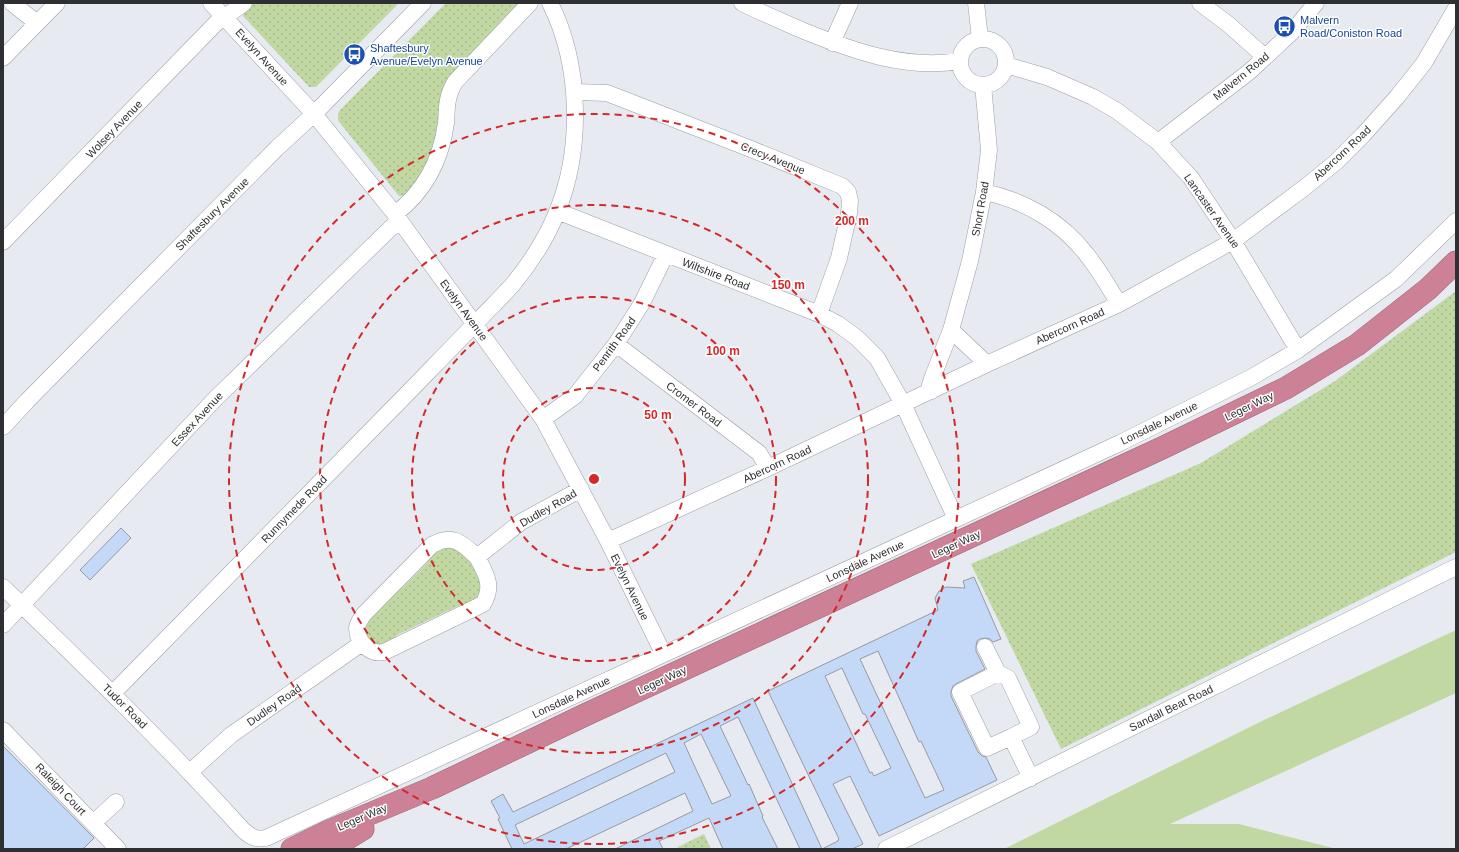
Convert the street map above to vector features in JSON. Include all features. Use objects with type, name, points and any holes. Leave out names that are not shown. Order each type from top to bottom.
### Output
[{"type":"highway","name":"Leger Way","points":[[292,849],[329,831],[432,788],[587,714],[1162,448],[1286,388],[1357,345],[1428,289],[1456,262]]},
{"type":"highway","name":"Leger Way","points":[[330,849],[432,788]]},
{"type":"street","points":[[12,3],[36,23]]},
{"type":"street","points":[[3,58],[57,3]]},
{"type":"street","name":"Evelyn Avenue","points":[[211,3],[314,114],[397,217],[544,419],[608,541],[663,653]]},
{"type":"street","name":"Wolsey Avenue","points":[[3,242],[224,16],[244,3]]},
{"type":"street","name":"Shaftesbury Avenue","points":[[3,427],[277,148],[314,114],[423,3]]},
{"type":"street","name":"Essex Avenue","points":[[3,625],[216,398],[397,217],[420,189],[430,174],[438,157],[446,124],[449,95],[455,82],[530,3]]},
{"type":"street","name":"Runnymede Road","points":[[113,693],[475,324],[518,277],[534,255],[557,211],[567,179],[573,147],[575,118],[575,92],[563,33],[550,3]]},
{"type":"street","points":[[742,3],[832,43],[861,52],[896,61],[919,63],[948,63],[960,61]]},
{"type":"street","points":[[832,43],[850,3]]},
{"type":"street","points":[[976,3],[980,39]]},
{"type":"street","points":[[1200,3],[1228,24],[1264,57]]},
{"type":"street","name":"Malvern Road","points":[[1158,142],[1248,72],[1292,32],[1316,3]]},
{"type":"street","name":"Abercorn Road","points":[[608,541],[1119,304],[1233,241],[1336,162],[1363,135],[1397,97],[1424,63],[1456,8]]},
{"type":"street","points":[[980,39],[988,40],[999,46],[1005,56],[1006,65],[998,79],[983,85],[975,84],[966,78],[962,72],[960,61],[962,53],[967,45],[980,39]]},
{"type":"street","name":"Lancaster Avenue","points":[[1006,65],[1047,77],[1093,98],[1117,111],[1158,142],[1191,178],[1233,241],[1298,350]]},
{"type":"street","name":"Short Road","points":[[932,390],[930,385],[951,330],[970,261],[984,192],[989,150],[983,85]]},
{"type":"street","name":"Crecy Avenue","points":[[575,92],[607,93],[842,186],[848,192],[850,201],[849,213],[839,258],[819,314]]},
{"type":"street","points":[[984,192],[1016,201],[1037,211],[1056,224],[1087,254],[1119,304]]},
{"type":"street","name":"Wiltshire Road","points":[[557,211],[819,314],[838,324],[857,338],[877,358],[903,404],[956,519]]},
{"type":"street","name":"Lonsdale Avenue","points":[[243,830],[250,836],[258,839],[266,838],[1113,446],[1252,377],[1298,350],[1396,279],[1456,221]]},
{"type":"street","name":"Penrith Road","points":[[544,419],[575,396],[616,344],[642,303],[666,254]]},
{"type":"street","points":[[951,330],[987,364]]},
{"type":"street","name":"Cromer Road","points":[[616,344],[759,453],[768,468]]},
{"type":"street","name":"Dudley Road","points":[[477,557],[521,522],[580,489]]},
{"type":"street","points":[[454,539],[461,542],[477,557],[489,583],[489,592],[483,604],[384,652],[378,653],[372,651],[362,643],[359,638],[358,627],[359,621],[364,614],[432,545],[440,541],[454,539]]},
{"type":"street","name":"Sandall Beat Road","points":[[886,849],[1456,567]]},
{"type":"street","name":"Tudor Road","points":[[3,587],[113,693],[190,772],[243,830]]},
{"type":"street","name":"Dudley Road","points":[[190,772],[231,735],[362,643]]},
{"type":"street","points":[[985,647],[998,674],[1008,678],[1031,728],[987,748],[960,692],[998,674]]},
{"type":"street","name":"Raleigh Court","points":[[3,730],[118,849]]},
{"type":"street","points":[[1011,737],[1031,778]]},
{"type":"street","points":[[93,823],[116,802]]},
{"type":"green space","points":[[252,3],[399,3],[316,87],[309,87],[243,16],[248,5]]},
{"type":"green space","points":[[446,3],[523,3],[461,67],[436,147],[408,195],[399,196],[339,122],[339,111]]},
{"type":"green space","points":[[1456,291],[1456,552],[1061,749],[971,564],[1201,463],[1335,381]]},
{"type":"green space","points":[[452,546],[469,559],[484,585],[481,597],[465,608],[458,606],[397,635],[393,643],[375,646],[363,633],[365,619],[395,589],[402,588],[427,563],[430,555],[438,548]]},
{"type":"green space","points":[[1456,630],[1456,693],[1170,824],[1239,824],[1337,849],[1004,849],[1266,719]]},
{"type":"green space","points":[[704,834],[711,849],[677,849],[678,847]]},
{"type":"building","points":[[121,528],[131,538],[90,580],[80,570]]},
{"type":"building","points":[[974,577],[1001,639],[993,642],[990,639],[985,638],[977,641],[976,651],[985,669],[953,686],[951,696],[978,752],[982,756],[986,757],[997,780],[879,836],[850,776],[833,784],[863,844],[852,849],[822,849],[838,841],[839,839],[768,691],[938,610],[935,598],[939,591],[946,587],[965,588],[963,581]],"holes":[[[878,651],[919,742],[921,741],[944,790],[925,798],[860,659]],[[842,668],[863,714],[865,714],[891,768],[874,776],[872,772],[870,773],[825,676]]]},
{"type":"building","points":[[753,698],[822,849],[800,849],[738,717],[720,726],[748,785],[749,784],[763,816],[762,817],[778,849],[723,849],[709,818],[659,841],[663,849],[615,849],[693,811],[685,793],[566,849],[512,849],[498,819],[500,818],[491,801],[503,794],[513,812]],"holes":[[[701,734],[731,796],[712,804],[684,743]],[[666,753],[675,772],[524,844],[515,825]]]},
{"type":"building","points":[[3,746],[94,838],[83,849],[3,849]]},
{"type":"place","name":"Malvern Road/Coniston Road","points":[[1284,26]]},
{"type":"place","name":"Shaftesbury Avenue/Evelyn Avenue","points":[[354,54]]}]
